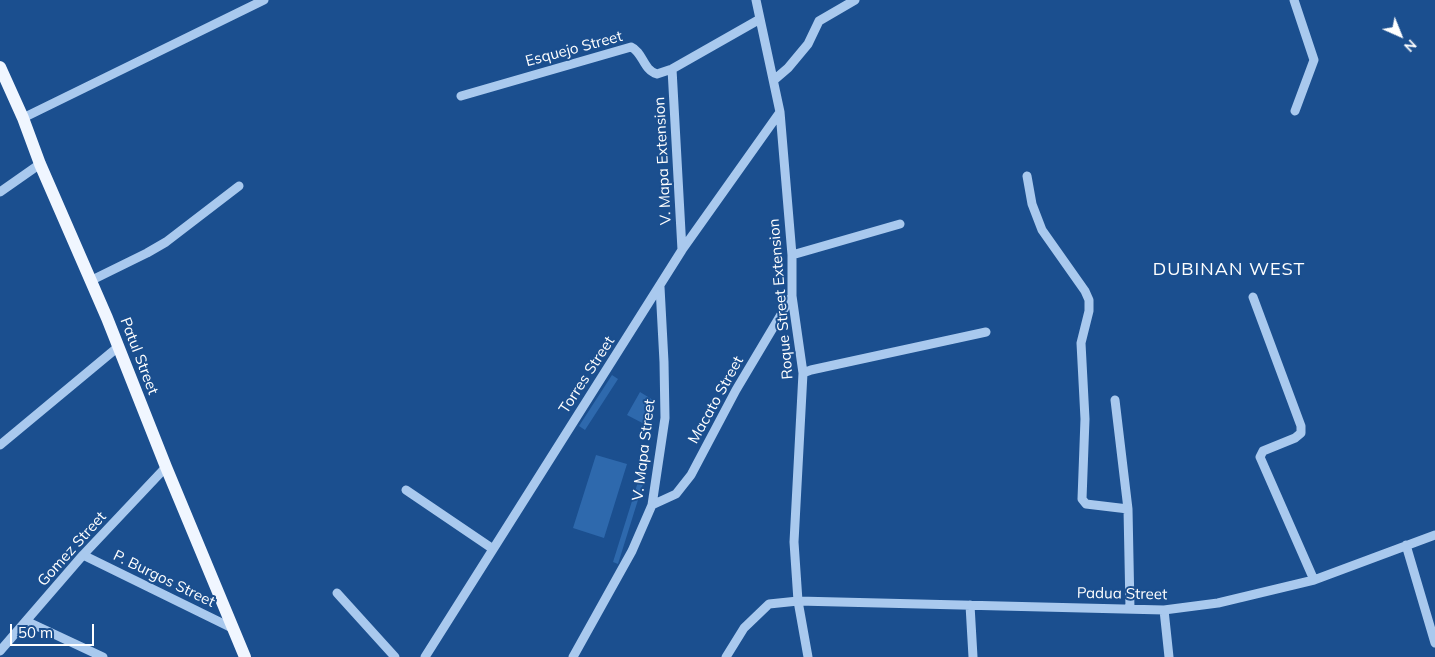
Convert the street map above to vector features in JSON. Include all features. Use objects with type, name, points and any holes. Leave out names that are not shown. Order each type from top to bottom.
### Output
[{"type":"main road","name":"Patul Street","points":[[0,68],[23,118],[40,164],[118,347],[245,657]]},
{"type":"street","points":[[23,118],[264,0]]},
{"type":"street","name":"Roque Street Extension","points":[[756,0],[780,112],[792,255],[792,296],[803,373],[794,542],[798,601],[808,657]]},
{"type":"street","points":[[774,80],[788,68],[808,44],[819,21],[855,0]]},
{"type":"street","points":[[1294,0],[1314,60],[1295,112]]},
{"type":"street","name":"Esquejo Street","points":[[461,96],[624,47],[635,48],[647,68],[654,73],[672,69],[760,19]]},
{"type":"street","name":"V. Mapa Extension","points":[[672,69],[682,250]]},
{"type":"street","name":"Torres Street","points":[[425,657],[682,250],[780,112]]},
{"type":"street","points":[[0,192],[40,164]]},
{"type":"street","points":[[1027,176],[1032,204],[1042,230],[1085,291],[1089,300],[1089,311],[1081,343],[1085,419],[1082,499],[1086,504],[1128,509]]},
{"type":"street","points":[[90,281],[166,242],[239,186]]},
{"type":"street","points":[[792,255],[900,224]]},
{"type":"street","name":"V. Mapa Street","points":[[573,657],[632,551],[652,505],[665,418],[660,287]]},
{"type":"street","name":"Macato Street","points":[[652,505],[676,494],[691,475],[736,390],[792,296]]},
{"type":"street","points":[[1253,297],[1301,426],[1301,433],[1295,438],[1263,451],[1260,457],[1314,580]]},
{"type":"street","points":[[803,373],[986,332]]},
{"type":"street","points":[[0,445],[118,347]]},
{"type":"street","points":[[1115,400],[1128,509],[1130,609]]},
{"type":"street","name":"Gomez Street","points":[[0,651],[83,556],[166,467]]},
{"type":"street","points":[[406,490],[493,549]]},
{"type":"street","name":"Padua Street","points":[[726,657],[744,628],[769,604],[798,601],[1164,610],[1218,603],[1314,580],[1435,535]]},
{"type":"street","points":[[1406,546],[1435,643]]},
{"type":"street","name":"P. Burgos Street","points":[[83,556],[232,628]]},
{"type":"street","points":[[337,593],[395,657]]},
{"type":"street","points":[[970,604],[973,657]]},
{"type":"street","points":[[1164,610],[1170,657]]},
{"type":"street","points":[[26,621],[103,657]]},
{"type":"shaded area","points":[[612,375],[618,379],[585,430],[579,426]]},
{"type":"shaded area","points":[[640,392],[653,400],[650,427],[627,415]]},
{"type":"shaded area","points":[[596,455],[627,464],[604,538],[573,528]]},
{"type":"shaded area","points":[[642,469],[647,471],[618,564],[613,562]]},
{"type":"district","name":"DUBINAN WEST","points":[[1229,270]]}]
